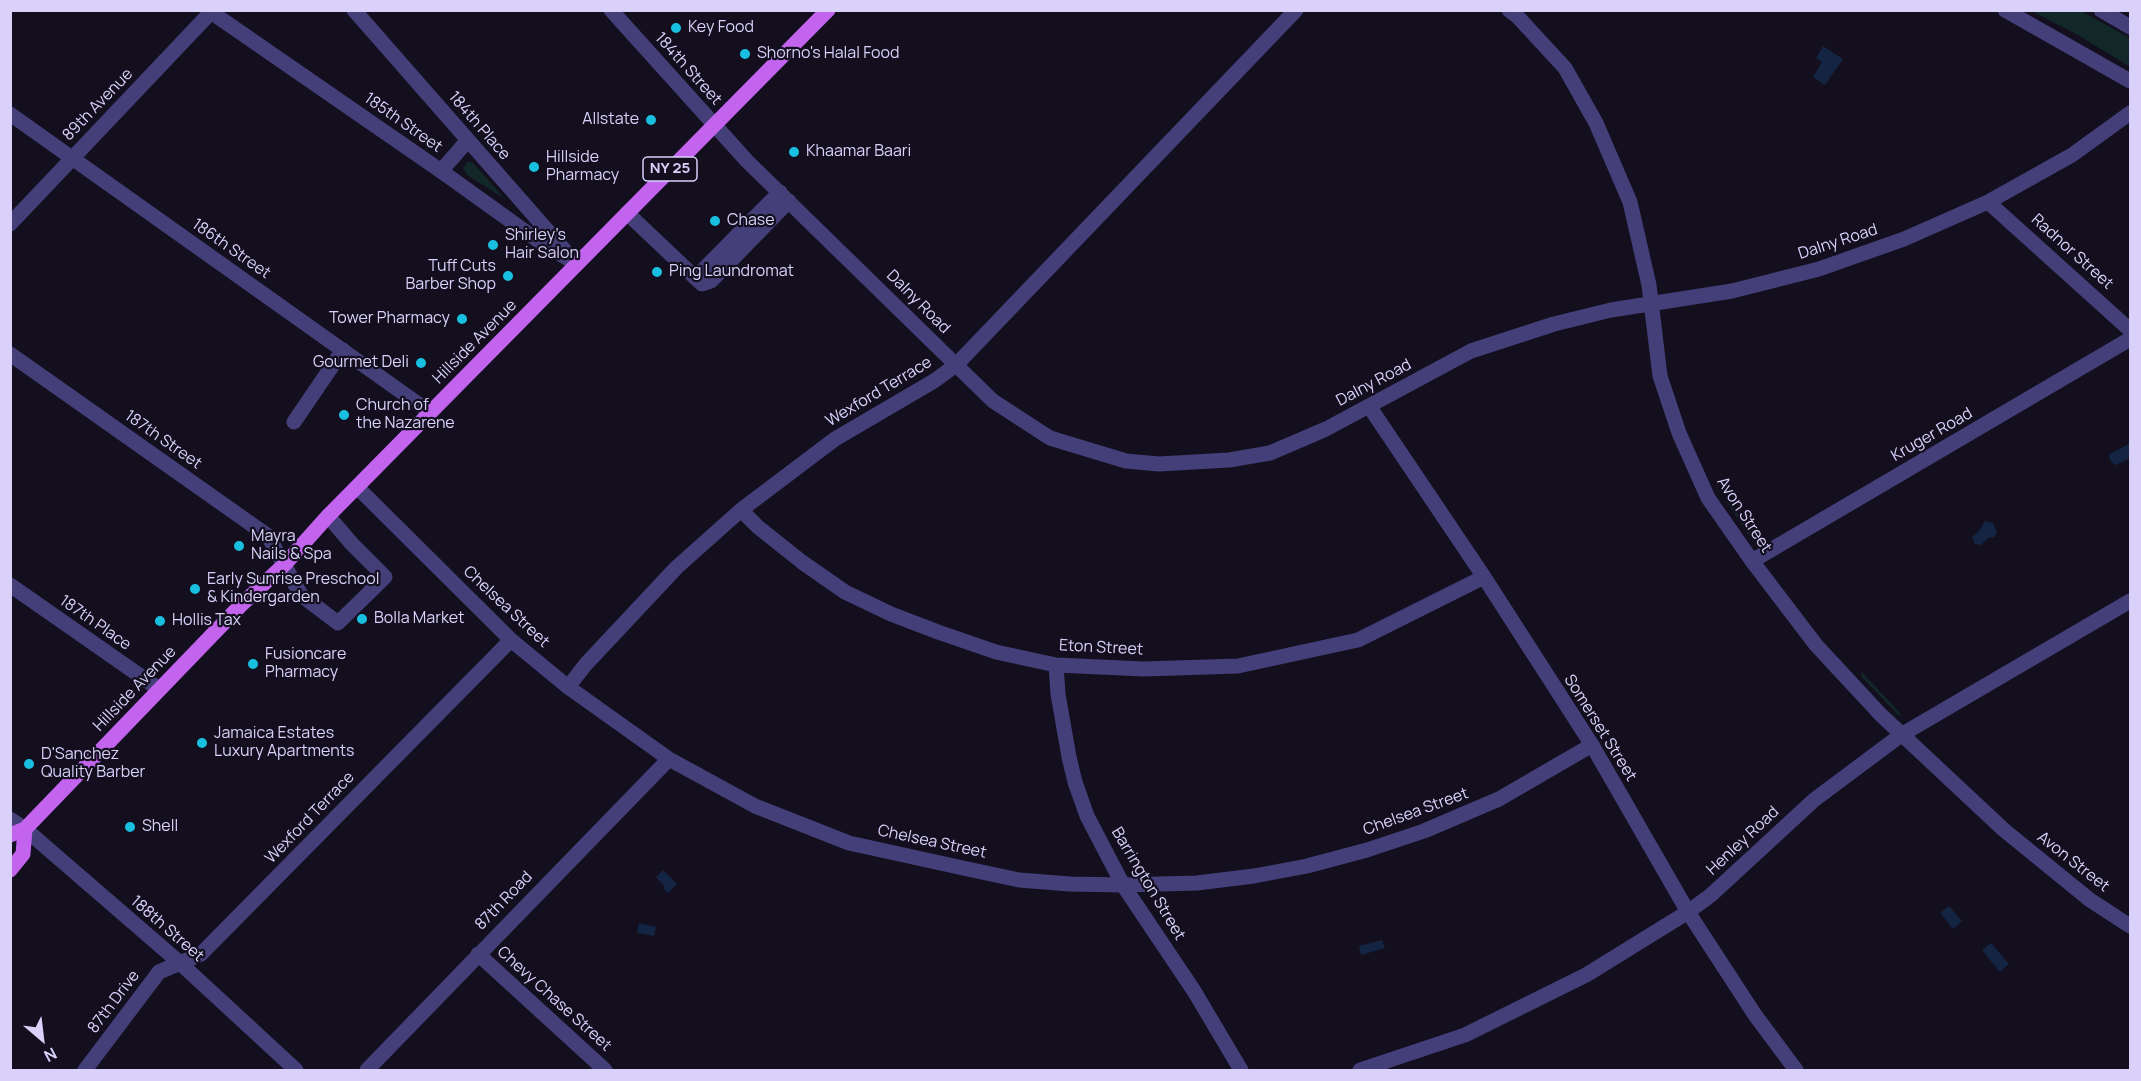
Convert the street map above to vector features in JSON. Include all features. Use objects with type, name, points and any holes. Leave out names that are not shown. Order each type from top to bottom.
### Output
[{"type":"main road","name":"Hillside Avenue","points":[[18,832],[241,605],[285,564],[328,516],[828,10]]},
{"type":"main road","points":[[10,870],[23,854],[18,832]]},
{"type":"street","name":"184th Place","points":[[354,10],[577,264]]},
{"type":"street","name":"184th Street","points":[[611,10],[713,125]]},
{"type":"street","name":"Wexford Terrace","points":[[568,687],[586,664],[677,567],[741,510],[835,439],[934,381],[956,365],[1296,10]]},
{"type":"street","name":"Avon Street","points":[[1509,10],[1518,16],[1565,68],[1596,123],[1629,202],[1652,303],[1660,376],[1679,433],[1708,498],[1752,561],[1816,645],[1901,735],[2004,831],[2090,900],[2130,926]]},
{"type":"street","points":[[2005,10],[2130,81]]},
{"type":"street","points":[[2101,10],[2130,27]]},
{"type":"street","name":"89th Avenue","points":[[10,224],[211,11]]},
{"type":"street","name":"185th Street","points":[[211,11],[540,242],[577,264]]},
{"type":"street","name":"Dalny Road","points":[[713,125],[993,401],[1050,438],[1115,458],[1159,464],[1229,460],[1270,453],[1326,429],[1471,351],[1554,324],[1611,310],[1732,291],[1819,268],[1904,239],[1988,202],[2072,155],[2130,113]]},
{"type":"street","name":"186th Street","points":[[10,114],[431,413]]},
{"type":"street","points":[[441,171],[468,140]]},
{"type":"street","points":[[627,213],[702,284],[711,280],[784,196]]},
{"type":"street","name":"Radnor Street","points":[[1988,202],[2130,330]]},
{"type":"street","name":"Kruger Road","points":[[1752,561],[2130,339]]},
{"type":"street","points":[[294,422],[343,350]]},
{"type":"street","name":"187th Street","points":[[10,354],[268,536],[301,595],[338,623],[385,577],[328,516]]},
{"type":"street","name":"Somerset Street","points":[[1369,406],[1484,577],[1592,746],[1688,912],[1755,1015],[1796,1071]]},
{"type":"street","name":"Chelsea Street","points":[[357,487],[511,640],[568,687],[669,759],[755,806],[849,843],[1019,880],[1124,885],[1197,883],[1307,866],[1367,850],[1424,831],[1499,799],[1592,746]]},
{"type":"street","name":"Eton Street","points":[[741,510],[758,527],[802,562],[845,592],[891,614],[938,632],[996,652],[1056,665],[1144,669],[1238,666],[1358,640],[1484,577]]},
{"type":"street","name":"187th Place","points":[[10,585],[159,689]]},
{"type":"street","name":"Henley Road","points":[[1360,1071],[1465,1035],[1586,975],[1688,912],[1711,895],[1814,800],[1901,735],[2130,601]]},
{"type":"street","name":"Wexford Terrace","points":[[180,963],[201,954],[511,640]]},
{"type":"street","name":"Barrington Street","points":[[1056,665],[1058,694],[1075,782],[1087,816],[1124,885],[1194,991],[1241,1071]]},
{"type":"street","name":"87th Road","points":[[367,1071],[669,759]]},
{"type":"street","name":"188th Street","points":[[10,819],[18,832],[180,963],[296,1071]]},
{"type":"street","name":"Chevy Chase Street","points":[[478,954],[605,1071]]},
{"type":"street","name":"87th Drive","points":[[85,1071],[159,972],[180,963]]},
{"type":"green space","points":[[2031,11],[2081,11],[2130,38],[2130,67],[2078,35]]},
{"type":"green space","points":[[467,162],[475,165],[505,199],[467,175],[463,168]]},
{"type":"green space","points":[[1729,499],[1754,538],[1752,540],[1726,501]]},
{"type":"green space","points":[[1862,672],[1901,714],[1899,716],[1861,676]]},
{"type":"water","points":[[1823,46],[1843,59],[1825,85],[1813,77],[1822,62],[1816,58]]},
{"type":"water","points":[[2130,443],[2130,458],[2116,465],[2112,463],[2109,458],[2110,454]]},
{"type":"water","points":[[1985,521],[1993,523],[1997,533],[1981,545],[1975,544],[1972,537]]},
{"type":"water","points":[[663,870],[677,884],[668,893],[656,877]]},
{"type":"water","points":[[1949,906],[1962,921],[1953,929],[1940,913]]},
{"type":"water","points":[[639,923],[656,927],[654,936],[637,933]]},
{"type":"water","points":[[1382,940],[1385,948],[1361,955],[1359,946]]},
{"type":"water","points":[[1991,943],[2009,964],[2000,972],[1982,950]]},
{"type":"place","name":"Key Food","points":[[676,28]]},
{"type":"place","name":"Shorno's Halal Food","points":[[745,54]]},
{"type":"place","name":"Allstate","points":[[651,120]]},
{"type":"place","name":"Khaamar Baari","points":[[794,152]]},
{"type":"place","name":"Hillside Pharmacy","points":[[534,167]]},
{"type":"place","name":"Chase","points":[[715,221]]},
{"type":"place","name":"Shirley’s Hair Salon","points":[[493,245]]},
{"type":"place","name":"Ping Laundromat","points":[[657,272]]},
{"type":"place","name":"Tuff Cuts Barber Shop","points":[[508,276]]},
{"type":"place","name":"Tower Pharmacy","points":[[462,319]]},
{"type":"place","name":"Gourmet Deli","points":[[421,363]]},
{"type":"place","name":"Church of the Nazarene","points":[[344,415]]},
{"type":"place","name":"Mayra Nails & Spa","points":[[239,546]]},
{"type":"place","name":"Early Sunrise Preschool & Kindergarden","points":[[195,589]]},
{"type":"place","name":"Bolla Market","points":[[362,619]]},
{"type":"place","name":"Hollis Tax","points":[[160,621]]},
{"type":"place","name":"Fusioncare Pharmacy","points":[[253,664]]},
{"type":"place","name":"Jamaica Estates Luxury Apartments","points":[[202,743]]},
{"type":"place","name":"D'Sanchez Quality Barber","points":[[29,764]]},
{"type":"place","name":"Shell","points":[[130,827]]}]
